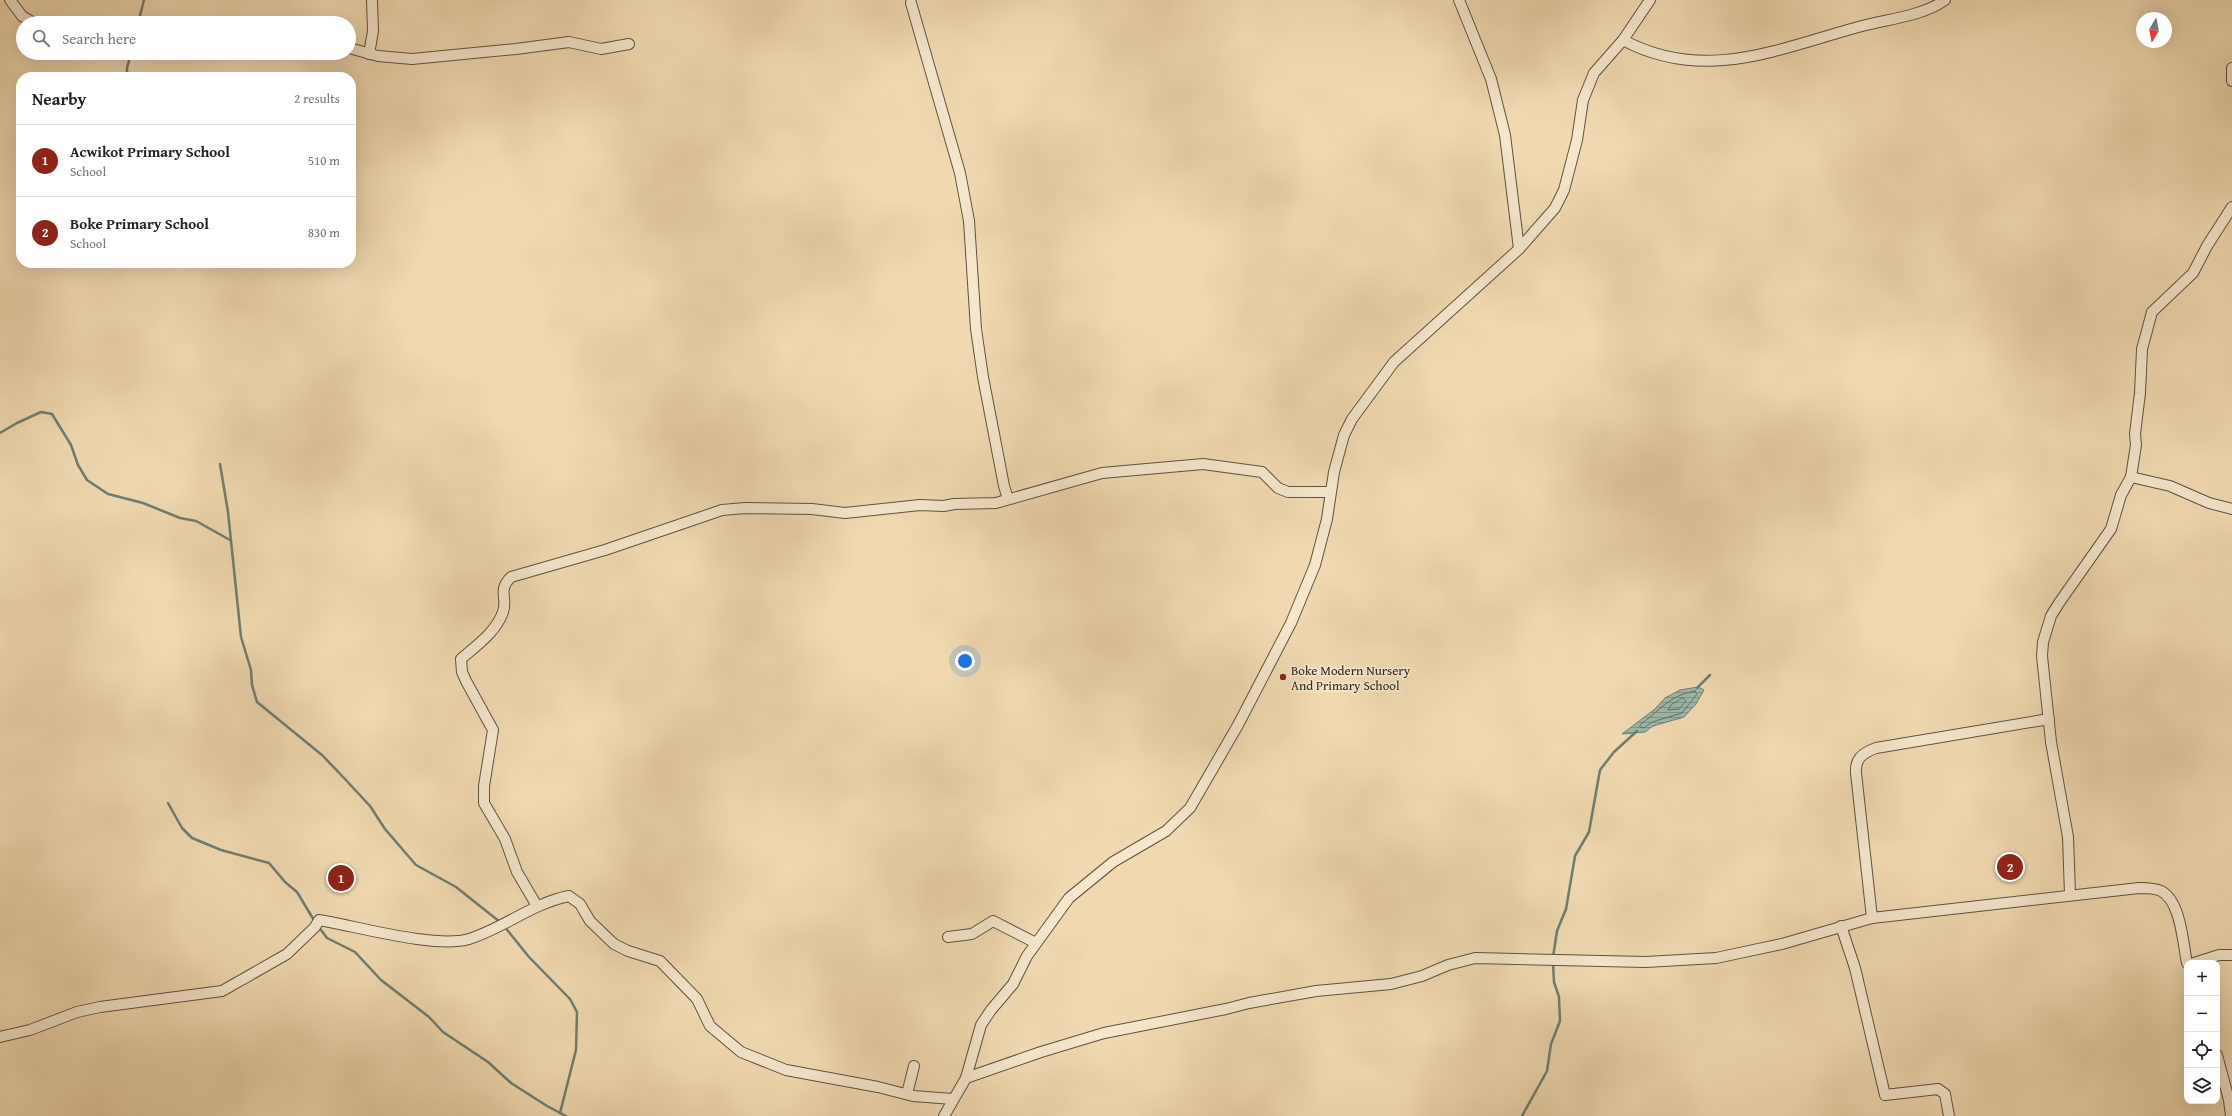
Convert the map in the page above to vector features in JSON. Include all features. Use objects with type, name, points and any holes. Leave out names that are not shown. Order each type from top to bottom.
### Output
[{"type":"street","points":[[10,0],[22,16]]},
{"type":"street","points":[[369,54],[373,31],[372,0]]},
{"type":"street","points":[[1459,0],[1491,80],[1505,135],[1519,249]]},
{"type":"street","points":[[944,1116],[966,1078],[981,1025],[991,1010],[1013,984],[1036,943],[1069,898],[1087,881],[1134,848],[1166,831],[1190,808],[1238,726],[1291,623],[1315,565],[1327,519],[1330,492],[1344,435],[1352,419],[1394,362],[1519,249],[1554,208],[1564,190],[1577,140],[1583,100],[1594,73],[1623,40],[1650,0]]},
{"type":"street","points":[[1623,40],[1650,53],[1682,59],[1707,60],[1745,58],[1913,14],[1945,0]]},
{"type":"street","points":[[911,3],[964,194],[969,221],[976,329],[982,377],[1004,486],[1008,499]]},
{"type":"street","points":[[356,50],[378,56],[412,58],[516,49],[569,42],[601,49],[629,44]]},
{"type":"street","points":[[2232,68],[2232,81]]},
{"type":"street","points":[[2070,894],[2068,837],[2049,719],[2042,656],[2045,632],[2059,603],[2111,529],[2121,495],[2131,477],[2136,444],[2135,434],[2140,393],[2142,349],[2152,312],[2193,274],[2206,246],[2232,208]]},
{"type":"street","points":[[537,906],[523,884],[505,839],[484,803],[484,786],[492,730],[466,681],[461,667],[462,659],[492,631],[502,613],[505,605],[502,591],[511,577],[605,550],[722,510],[745,508],[812,509],[845,513],[920,505],[944,506],[954,504],[996,503],[1102,473],[1203,464],[1262,472],[1278,488],[1288,492],[1330,492]]},
{"type":"street","points":[[2131,477],[2162,484],[2209,503],[2232,509]]},
{"type":"street","points":[[1872,918],[1856,773],[1856,766],[1861,755],[1876,748],[2049,719]]},
{"type":"street","points":[[966,1078],[1104,1033],[1219,1011],[1256,1001],[1316,991],[1391,984],[1422,976],[1475,958],[1646,962],[1716,958],[1782,944],[1872,918],[2070,894],[2139,888],[2162,891],[2174,905],[2180,922],[2186,960]]},
{"type":"street","points":[[0,1036],[30,1030],[77,1012],[222,991],[287,954],[315,927],[319,920],[421,939],[454,942],[469,939],[556,898],[569,896],[575,899],[590,921],[614,944],[628,951],[660,961],[669,969],[697,999],[710,1026],[741,1052],[786,1070],[927,1098],[953,1099]]},
{"type":"street","points":[[948,937],[972,934],[993,921],[1036,943]]},
{"type":"street","points":[[1841,926],[1855,968],[1885,1095],[1938,1089],[1944,1094],[1949,1116]]},
{"type":"street","points":[[2203,960],[2219,955],[2232,955]]},
{"type":"street","points":[[907,1094],[914,1066]]},
{"type":"street","points":[[2220,1067],[2229,1100],[2231,1116]]},
{"type":"water","points":[[1698,687],[1704,690],[1696,704],[1684,717],[1653,726],[1645,732],[1622,734],[1655,709],[1665,698],[1680,690]]},
{"type":"waterway","points":[[140,16],[144,0]]},
{"type":"waterway","points":[[127,72],[129,60]]},
{"type":"waterway","points":[[0,433],[41,412],[52,414],[71,445],[78,465],[87,480],[108,494],[143,503],[180,518],[196,521],[230,540]]},
{"type":"waterway","points":[[220,464],[228,512],[241,637],[251,670],[252,685],[257,702],[322,755],[370,806],[385,829],[416,865],[456,887],[500,922]]},
{"type":"waterway","points":[[1697,688],[1710,675]]},
{"type":"waterway","points":[[1553,957],[1557,931],[1566,909],[1575,856],[1589,832],[1600,770],[1614,752],[1637,731]]},
{"type":"waterway","points":[[168,803],[182,828],[192,838],[221,850],[269,863],[285,882],[297,892],[315,922]]},
{"type":"waterway","points":[[318,926],[327,938],[355,952],[381,980],[429,1017],[443,1032],[488,1062],[511,1083],[547,1106],[566,1116]]},
{"type":"waterway","points":[[504,926],[529,957],[570,999],[577,1012],[576,1050],[560,1113]]},
{"type":"waterway","points":[[1522,1116],[1547,1071],[1551,1044],[1560,1021],[1559,997],[1554,982],[1553,962]]},
{"type":"place","name":"Boke Modern Nursery And Primary School","points":[[1283,677]]},
{"type":"place","name":"Boke Primary School","points":[[2010,867]]},
{"type":"place","name":"Acwikot Primary School","points":[[341,878]]}]
